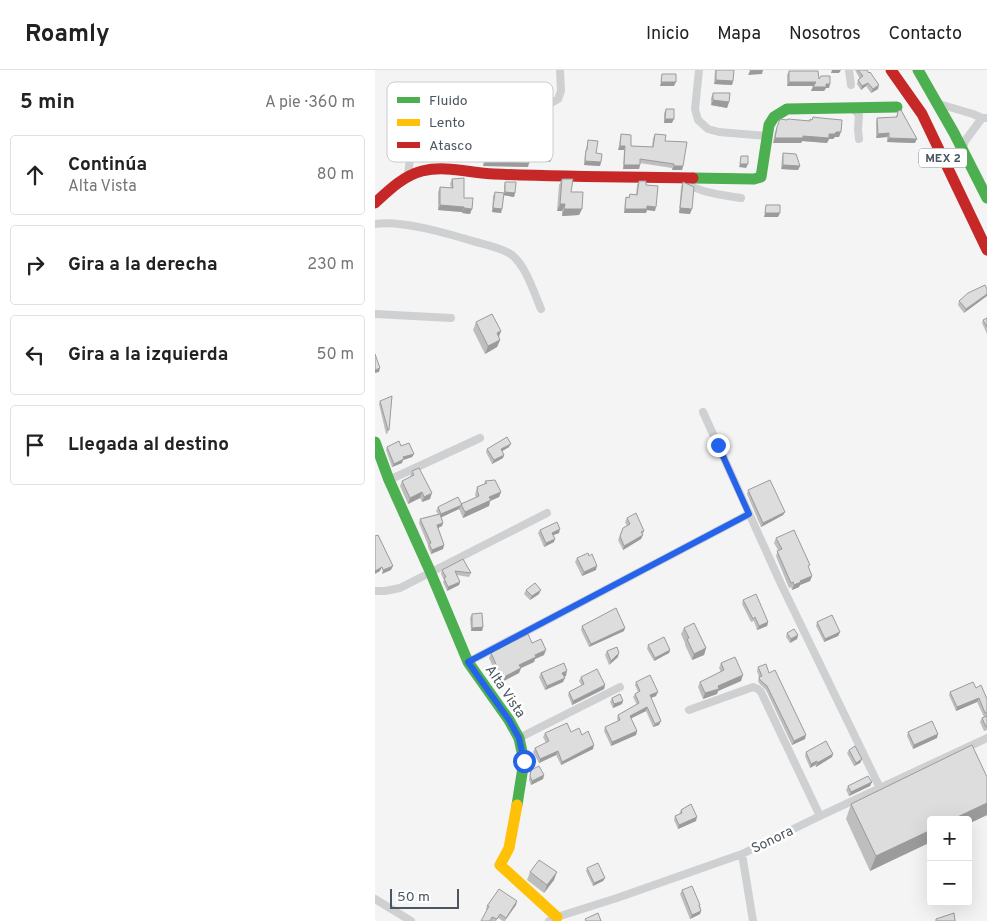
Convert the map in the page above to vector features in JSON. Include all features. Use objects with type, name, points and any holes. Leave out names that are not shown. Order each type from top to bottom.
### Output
[{"type":"street","points":[[553,102],[558,99],[561,91],[560,70]]},
{"type":"street","points":[[699,70],[695,109],[697,120],[708,129],[719,132],[767,136]]},
{"type":"street","points":[[849,70],[851,85]]},
{"type":"street","name":"MEX 2","points":[[891,70],[922,114],[987,250]]},
{"type":"street","name":"MEX 2","points":[[918,70],[963,148],[987,198]]},
{"type":"street","points":[[939,104],[984,118],[965,141],[963,148]]},
{"type":"street","points":[[375,203],[408,176],[437,168],[500,174],[754,179],[761,177],[770,122],[779,113],[787,109],[897,107]]},
{"type":"street","points":[[852,108],[859,115],[857,129],[859,139]]},
{"type":"street","points":[[408,176],[410,162]]},
{"type":"street","points":[[677,178],[691,186],[713,193],[741,198]]},
{"type":"street","points":[[375,224],[409,226],[447,234],[498,248],[512,255],[526,276],[541,309]]},
{"type":"street","points":[[375,314],[451,318]]},
{"type":"street","points":[[703,412],[786,594],[880,788]]},
{"type":"street","points":[[389,480],[480,438]]},
{"type":"street","name":"Alta Vista","points":[[375,442],[389,480],[468,662],[509,720],[519,738],[524,761],[509,848],[500,865],[553,919]]},
{"type":"street","points":[[375,591],[399,588],[547,513]]},
{"type":"street","points":[[468,662],[749,514]]},
{"type":"street","points":[[519,738],[620,687]]},
{"type":"street","points":[[689,710],[753,688],[758,689],[820,816]]},
{"type":"street","name":"Sonora","points":[[553,919],[741,854],[987,738]]},
{"type":"street","points":[[741,854],[753,921]]},
{"type":"street","points":[[375,898],[411,921]]},
{"type":"building","points":[[716,70],[734,70],[733,81],[716,80]]},
{"type":"building","points":[[858,70],[870,72],[879,85],[873,89],[868,83],[862,86],[858,80],[863,76]]},
{"type":"building","points":[[789,71],[818,71],[819,79],[821,76],[830,76],[830,84],[826,84],[826,87],[813,87],[816,82],[789,82]]},
{"type":"building","points":[[662,74],[676,74],[676,82],[661,82]]},
{"type":"building","points":[[713,93],[730,93],[729,102],[713,100]]},
{"type":"building","points":[[666,109],[674,109],[674,119],[665,119]]},
{"type":"building","points":[[901,110],[917,139],[889,138],[889,133],[878,134],[877,118],[897,117],[898,111]]},
{"type":"building","points":[[813,117],[842,120],[841,132],[829,134],[829,138],[803,136],[803,138],[775,138],[780,119],[810,121]]},
{"type":"building","points":[[621,134],[631,135],[631,146],[653,147],[655,134],[666,135],[665,141],[687,142],[683,166],[640,159],[640,165],[624,165],[625,146],[620,146]]},
{"type":"building","points":[[588,140],[598,141],[596,153],[602,154],[601,162],[585,161]]},
{"type":"building","points":[[783,153],[796,154],[800,166],[783,165]]},
{"type":"building","points":[[741,156],[748,156],[748,164],[740,164]]},
{"type":"building","points":[[485,162],[529,162],[529,163]]},
{"type":"building","points":[[464,178],[464,198],[473,198],[472,209],[440,205],[440,187],[453,188],[452,179]]},
{"type":"building","points":[[562,179],[573,179],[571,192],[583,192],[582,209],[564,209],[565,204],[560,204]]},
{"type":"building","points":[[639,181],[646,181],[646,185],[658,186],[656,207],[647,206],[647,209],[625,209],[626,197],[629,198],[630,194],[637,195]]},
{"type":"building","points":[[505,182],[516,182],[515,193],[505,192]]},
{"type":"building","points":[[683,182],[694,187],[692,209],[680,208]]},
{"type":"building","points":[[495,192],[504,193],[502,209],[493,208]]},
{"type":"building","points":[[766,205],[780,205],[780,213],[765,213]]},
{"type":"building","points":[[985,285],[987,294],[966,309],[959,301],[968,293]]},
{"type":"building","points":[[492,314],[501,331],[497,333],[500,340],[488,346],[476,322]]},
{"type":"building","points":[[987,318],[987,327],[983,320]]},
{"type":"building","points":[[375,354],[380,368],[375,370]]},
{"type":"building","points":[[392,396],[389,430],[388,430],[380,401]]},
{"type":"building","points":[[507,437],[511,444],[501,449],[504,455],[494,460],[487,449]]},
{"type":"building","points":[[399,441],[401,446],[409,443],[414,454],[403,457],[404,459],[394,464],[387,447]]},
{"type":"building","points":[[419,468],[432,493],[424,497],[422,492],[410,498],[402,481],[414,475],[412,471]]},
{"type":"building","points":[[495,480],[501,492],[489,497],[491,500],[465,512],[461,504],[479,496],[477,487],[487,483],[485,481]]},
{"type":"building","points":[[770,480],[785,512],[763,523],[748,490]]},
{"type":"building","points":[[458,497],[462,505],[441,514],[438,507]]},
{"type":"building","points":[[636,513],[644,531],[641,532],[643,535],[624,546],[620,536],[623,528],[630,524],[627,518]]},
{"type":"building","points":[[440,514],[443,523],[437,525],[444,545],[432,550],[429,544],[431,543],[420,519]]},
{"type":"building","points":[[557,522],[560,529],[552,533],[555,539],[546,543],[540,530]]},
{"type":"building","points":[[794,530],[810,565],[808,566],[812,576],[794,585],[793,582],[791,583],[777,551],[782,549],[776,538]]},
{"type":"building","points":[[378,535],[393,566],[383,570],[382,567],[375,571],[375,536]]},
{"type":"building","points":[[588,553],[589,556],[592,554],[597,566],[584,572],[577,558]]},
{"type":"building","points":[[463,559],[471,573],[455,571],[460,582],[448,587],[442,570]]},
{"type":"building","points":[[535,583],[541,590],[532,596],[526,590]]},
{"type":"building","points":[[756,594],[768,622],[759,626],[743,600]]},
{"type":"building","points":[[616,608],[625,628],[591,644],[582,626]]},
{"type":"building","points":[[482,613],[483,627],[472,628],[472,614]]},
{"type":"building","points":[[832,615],[840,632],[825,639],[817,622]]},
{"type":"building","points":[[694,623],[706,648],[694,654],[684,628]]},
{"type":"building","points":[[794,629],[798,635],[791,639],[787,633]]},
{"type":"building","points":[[528,634],[532,643],[541,639],[546,650],[519,665],[521,668],[504,677],[499,671],[491,653]]},
{"type":"building","points":[[664,637],[670,650],[655,658],[648,645]]},
{"type":"building","points":[[617,647],[619,653],[611,661],[607,651]]},
{"type":"building","points":[[735,657],[743,675],[718,686],[719,689],[705,693],[700,682],[724,670],[721,663]]},
{"type":"building","points":[[564,663],[567,671],[562,673],[565,678],[547,686],[541,673]]},
{"type":"building","points":[[766,664],[769,673],[775,670],[806,735],[794,741],[767,686],[760,680],[759,677],[762,676],[758,667]]},
{"type":"building","points":[[597,669],[605,685],[573,701],[569,692],[584,684],[581,677]]},
{"type":"building","points":[[650,675],[658,692],[650,695],[661,721],[655,724],[647,707],[630,716],[637,731],[612,742],[605,727],[620,720],[618,715],[639,703],[635,694],[640,691],[636,682]]},
{"type":"building","points":[[973,682],[976,688],[981,685],[987,699],[987,713],[985,713],[979,698],[957,707],[950,692]]},
{"type":"building","points":[[620,694],[623,701],[614,704],[612,698]]},
{"type":"building","points":[[987,716],[987,727],[986,727],[982,718]]},
{"type":"building","points":[[932,721],[938,734],[914,745],[908,732]]},
{"type":"building","points":[[567,723],[571,732],[579,728],[582,735],[588,731],[594,745],[562,762],[558,751],[540,759],[535,748],[549,741],[545,733]]},
{"type":"building","points":[[826,741],[833,754],[817,763],[817,761],[811,764],[806,752]]},
{"type":"building","points":[[972,745],[987,777],[987,803],[959,816],[927,816],[927,832],[876,856],[851,804]]},
{"type":"building","points":[[855,746],[862,759],[856,763],[849,750]]},
{"type":"building","points":[[539,766],[544,775],[532,781],[530,776],[531,770]]},
{"type":"building","points":[[868,776],[872,782],[851,792],[848,786]]},
{"type":"building","points":[[691,804],[697,817],[679,825],[675,816],[682,813],[681,810]]},
{"type":"building","points":[[539,860],[557,872],[547,885],[530,872]]},
{"type":"building","points":[[598,863],[605,878],[594,883],[587,868]]},
{"type":"building","points":[[692,886],[701,911],[692,915],[682,890]]},
{"type":"building","points":[[499,889],[517,901],[506,918],[500,914],[497,919],[492,917],[490,921],[481,921],[489,906],[487,906]]},
{"type":"building","points":[[598,913],[601,921],[586,921],[585,919]]},
{"type":"building","points":[[954,913],[955,921],[936,921],[936,919]]},
{"type":"traffic: fast","points":[[918,70],[954,133],[987,198]]},
{"type":"traffic: fast","points":[[693,178],[754,179],[761,177],[769,125],[774,117],[787,109],[897,107]]},
{"type":"traffic: fast","points":[[375,442],[389,480],[468,662],[509,720],[519,738],[524,761],[517,805]]},
{"type":"traffic: slow","points":[[517,805],[509,848],[500,865],[557,917]]},
{"type":"traffic: jam","points":[[891,70],[922,114],[987,250]]},
{"type":"traffic: jam","points":[[375,203],[402,180],[415,173],[431,169],[519,175],[693,178]]},
{"type":"route","points":[[524,761],[519,738],[509,720],[468,662],[749,514],[718,445]]}]
